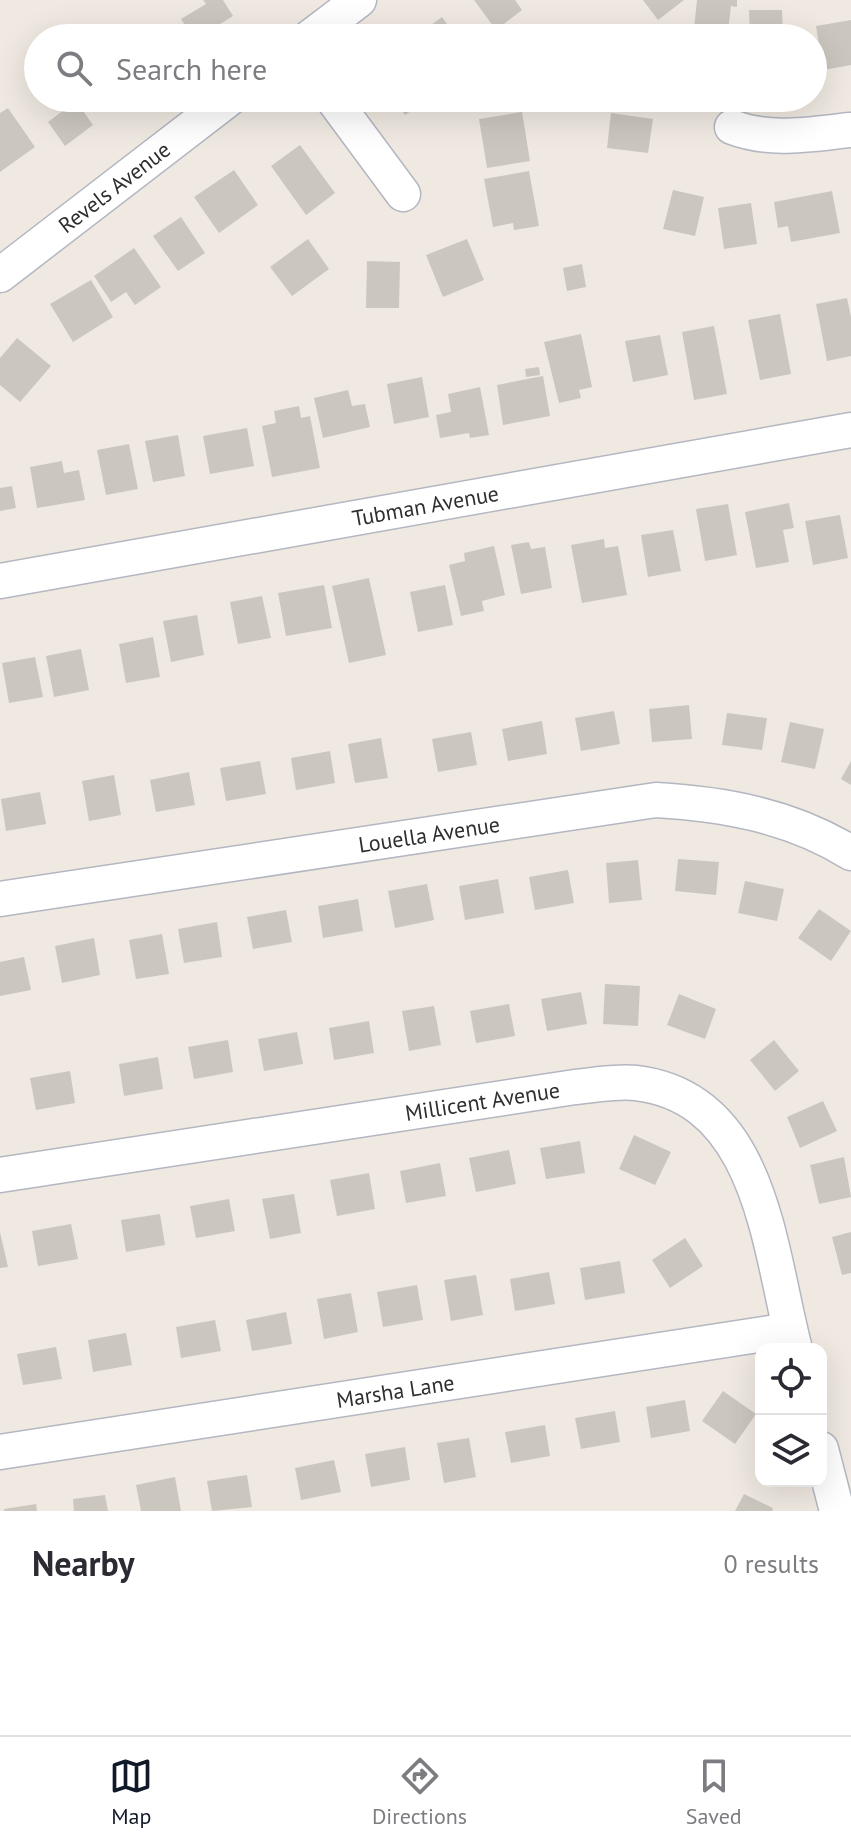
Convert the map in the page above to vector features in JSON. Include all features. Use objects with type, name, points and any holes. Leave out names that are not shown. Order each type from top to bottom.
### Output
[{"type":"street","points":[[327,24],[359,0]]},
{"type":"street","name":"Revels Avenue","points":[[0,275],[212,112]]},
{"type":"street","points":[[342,112],[403,194]]},
{"type":"street","points":[[732,127],[747,133],[778,137],[851,130]]},
{"type":"street","name":"Tubman Avenue","points":[[0,581],[851,430]]},
{"type":"street","name":"Louella Avenue","points":[[0,899],[656,800],[736,808],[831,841],[851,853]]},
{"type":"street","name":"Millicent Avenue","points":[[0,1175],[575,1087],[618,1082],[654,1086],[699,1106],[737,1150],[761,1202],[792,1340]]},
{"type":"street","name":"Marsha Lane","points":[[0,1452],[792,1340]]},
{"type":"street","points":[[827,1472],[837,1511]]},
{"type":"building","points":[[203,0],[223,0],[233,16],[220,24],[184,24],[181,19],[206,4]]},
{"type":"building","points":[[474,0],[515,0],[522,10],[504,24],[492,24]]},
{"type":"building","points":[[643,0],[684,0],[658,20]]},
{"type":"building","points":[[697,0],[737,0],[737,7],[731,6],[729,24],[694,24]]},
{"type":"building","points":[[749,10],[782,10],[782,24],[750,24]]},
{"type":"building","points":[[442,17],[447,24],[432,24]]},
{"type":"building","points":[[851,20],[851,65],[827,69],[827,24]]},
{"type":"building","points":[[8,108],[35,147],[0,172],[0,113]]},
{"type":"building","points":[[61,112],[84,112],[93,125],[65,146],[48,122]]},
{"type":"building","points":[[522,112],[530,161],[487,168],[479,119]]},
{"type":"building","points":[[611,113],[653,119],[648,153],[607,148]]},
{"type":"building","points":[[300,145],[335,193],[306,215],[271,166]]},
{"type":"building","points":[[234,170],[258,205],[219,233],[194,197]]},
{"type":"building","points":[[529,171],[539,226],[514,230],[513,223],[493,227],[484,179]]},
{"type":"building","points":[[673,190],[704,197],[695,236],[663,229]]},
{"type":"building","points":[[832,191],[840,233],[791,242],[788,226],[778,228],[774,202]]},
{"type":"building","points":[[751,203],[757,244],[724,249],[718,208]]},
{"type":"building","points":[[181,217],[205,253],[178,271],[153,236]]},
{"type":"building","points":[[308,239],[329,269],[292,296],[270,267]]},
{"type":"building","points":[[467,239],[484,280],[443,297],[426,255]]},
{"type":"building","points":[[134,248],[161,287],[135,305],[126,292],[111,302],[94,276]]},
{"type":"building","points":[[367,261],[400,262],[399,308],[366,308]]},
{"type":"building","points":[[582,264],[586,287],[567,291],[563,268]]},
{"type":"building","points":[[91,280],[113,317],[73,342],[50,304]]},
{"type":"building","points":[[847,298],[851,317],[851,356],[827,361],[816,304]]},
{"type":"building","points":[[780,314],[791,374],[760,380],[748,320]]},
{"type":"building","points":[[714,326],[727,394],[694,400],[682,332]]},
{"type":"building","points":[[581,334],[592,387],[579,390],[581,398],[559,403],[544,342]]},
{"type":"building","points":[[660,335],[668,375],[633,382],[625,341]]},
{"type":"building","points":[[17,338],[51,366],[20,402],[0,385],[0,358]]},
{"type":"building","points":[[539,367],[540,375],[526,377],[525,369]]},
{"type":"building","points":[[543,376],[550,416],[503,425],[497,385]]},
{"type":"building","points":[[422,377],[429,417],[394,424],[387,384]]},
{"type":"building","points":[[480,387],[489,435],[470,438],[469,433],[440,438],[436,415],[451,412],[448,394]]},
{"type":"building","points":[[348,390],[352,406],[365,404],[370,427],[323,438],[314,398]]},
{"type":"building","points":[[299,406],[301,418],[310,416],[320,468],[272,477],[262,426],[276,423],[274,411]]},
{"type":"building","points":[[247,428],[254,466],[210,474],[203,436]]},
{"type":"building","points":[[178,435],[185,476],[153,482],[145,441]]},
{"type":"building","points":[[129,444],[138,489],[106,495],[97,450]]},
{"type":"building","points":[[62,461],[64,473],[79,470],[85,500],[37,508],[30,467]]},
{"type":"building","points":[[12,486],[16,508],[0,511],[0,488]]},
{"type":"building","points":[[789,503],[794,528],[783,530],[789,562],[756,568],[745,512]]},
{"type":"building","points":[[728,504],[737,555],[705,561],[696,509]]},
{"type":"building","points":[[840,515],[848,558],[813,565],[805,521]]},
{"type":"building","points":[[673,530],[681,571],[648,577],[641,535]]},
{"type":"building","points":[[604,539],[605,548],[618,546],[627,595],[582,603],[571,545]]},
{"type":"building","points":[[529,542],[531,549],[545,547],[552,588],[521,594],[511,545]]},
{"type":"building","points":[[494,546],[505,595],[482,601],[484,611],[461,616],[449,565],[465,561],[464,553]]},
{"type":"building","points":[[369,578],[386,655],[349,663],[332,586]]},
{"type":"building","points":[[324,585],[332,628],[286,636],[278,593]]},
{"type":"building","points":[[445,585],[453,625],[418,632],[410,592]]},
{"type":"building","points":[[262,596],[271,638],[238,644],[230,602]]},
{"type":"building","points":[[197,615],[204,655],[171,662],[163,621]]},
{"type":"building","points":[[153,637],[160,677],[126,683],[119,644]]},
{"type":"building","points":[[81,649],[89,690],[54,697],[46,656]]},
{"type":"building","points":[[35,657],[43,697],[9,703],[2,663]]},
{"type":"building","points":[[689,705],[692,739],[652,742],[649,709]]},
{"type":"building","points":[[614,711],[620,744],[581,751],[575,718]]},
{"type":"building","points":[[727,713],[767,718],[762,750],[722,745]]},
{"type":"building","points":[[542,721],[547,754],[508,761],[502,729]]},
{"type":"building","points":[[790,722],[824,729],[815,769],[781,762]]},
{"type":"building","points":[[471,732],[477,765],[438,772],[432,739]]},
{"type":"building","points":[[381,738],[388,778],[355,783],[348,744]]},
{"type":"building","points":[[330,751],[335,783],[296,790],[291,758]]},
{"type":"building","points":[[260,761],[266,794],[226,801],[220,768]]},
{"type":"building","points":[[851,761],[851,785],[841,779]]},
{"type":"building","points":[[189,772],[195,805],[156,812],[150,780]]},
{"type":"building","points":[[114,775],[121,815],[89,821],[82,781]]},
{"type":"building","points":[[40,792],[46,824],[6,831],[1,799]]},
{"type":"building","points":[[678,859],[719,862],[716,895],[675,891]]},
{"type":"building","points":[[638,860],[642,900],[609,903],[606,863]]},
{"type":"building","points":[[568,870],[574,903],[535,910],[529,877]]},
{"type":"building","points":[[498,879],[504,913],[465,920],[459,886]]},
{"type":"building","points":[[745,881],[784,889],[777,921],[738,913]]},
{"type":"building","points":[[427,884],[434,920],[395,928],[388,891]]},
{"type":"building","points":[[358,899],[363,931],[323,938],[318,906]]},
{"type":"building","points":[[819,909],[851,931],[831,961],[798,938]]},
{"type":"building","points":[[286,910],[292,942],[253,949],[247,917]]},
{"type":"building","points":[[217,922],[222,957],[184,963],[178,929]]},
{"type":"building","points":[[162,934],[169,974],[136,979],[129,940]]},
{"type":"building","points":[[94,938],[100,975],[62,983],[55,946]]},
{"type":"building","points":[[24,957],[31,990],[0,996],[0,962]]},
{"type":"building","points":[[605,984],[640,986],[638,1026],[603,1024]]},
{"type":"building","points":[[581,992],[587,1024],[547,1031],[541,999]]},
{"type":"building","points":[[679,994],[716,1009],[705,1039],[667,1025]]},
{"type":"building","points":[[509,1004],[515,1036],[476,1043],[470,1011]]},
{"type":"building","points":[[434,1006],[441,1045],[409,1051],[402,1011]]},
{"type":"building","points":[[369,1021],[374,1053],[334,1060],[329,1028]]},
{"type":"building","points":[[297,1032],[303,1064],[264,1071],[258,1039]]},
{"type":"building","points":[[228,1040],[233,1072],[194,1079],[188,1047]]},
{"type":"building","points":[[774,1040],[799,1071],[775,1091],[750,1060]]},
{"type":"building","points":[[158,1057],[163,1089],[124,1096],[119,1064]]},
{"type":"building","points":[[70,1071],[75,1103],[36,1110],[30,1078]]},
{"type":"building","points":[[823,1101],[837,1131],[800,1148],[787,1117]]},
{"type":"building","points":[[634,1135],[671,1152],[655,1185],[619,1169]]},
{"type":"building","points":[[580,1141],[585,1173],[546,1179],[540,1148]]},
{"type":"building","points":[[509,1150],[516,1184],[476,1192],[469,1158]]},
{"type":"building","points":[[844,1157],[851,1197],[819,1204],[810,1165]]},
{"type":"building","points":[[440,1163],[446,1196],[406,1203],[400,1171]]},
{"type":"building","points":[[369,1173],[375,1209],[337,1216],[330,1180]]},
{"type":"building","points":[[294,1194],[301,1233],[270,1239],[262,1199]]},
{"type":"building","points":[[229,1199],[235,1231],[196,1238],[190,1206]]},
{"type":"building","points":[[160,1214],[165,1245],[126,1252],[121,1220]]},
{"type":"building","points":[[71,1224],[78,1259],[38,1266],[32,1231]]},
{"type":"building","points":[[0,1232],[8,1267],[0,1268]]},
{"type":"building","points":[[851,1232],[851,1273],[842,1275],[832,1237]]},
{"type":"building","points":[[685,1238],[703,1266],[670,1288],[652,1260]]},
{"type":"building","points":[[620,1261],[625,1293],[585,1300],[580,1268]]},
{"type":"building","points":[[549,1272],[555,1304],[515,1311],[510,1279]]},
{"type":"building","points":[[476,1275],[483,1315],[451,1321],[444,1280]]},
{"type":"building","points":[[417,1285],[423,1320],[383,1327],[377,1292]]},
{"type":"building","points":[[351,1293],[358,1332],[324,1339],[317,1299]]},
{"type":"building","points":[[286,1312],[292,1344],[252,1351],[246,1320]]},
{"type":"building","points":[[215,1320],[221,1351],[181,1358],[176,1327]]},
{"type":"building","points":[[126,1333],[132,1365],[93,1372],[88,1340]]},
{"type":"building","points":[[56,1347],[62,1379],[23,1385],[17,1354]]},
{"type":"building","points":[[723,1391],[755,1413],[735,1444],[702,1421]]},
{"type":"building","points":[[685,1400],[690,1431],[651,1438],[646,1407]]},
{"type":"building","points":[[615,1411],[620,1442],[581,1449],[575,1418]]},
{"type":"building","points":[[545,1425],[550,1456],[511,1463],[505,1432]]},
{"type":"building","points":[[469,1438],[476,1477],[444,1483],[437,1443]]},
{"type":"building","points":[[405,1447],[410,1480],[371,1487],[365,1454]]},
{"type":"building","points":[[334,1460],[341,1492],[301,1500],[295,1468]]},
{"type":"building","points":[[247,1475],[252,1507],[212,1511],[207,1481]]},
{"type":"building","points":[[175,1477],[181,1511],[141,1511],[136,1485]]},
{"type":"building","points":[[744,1494],[773,1508],[772,1511],[735,1511]]},
{"type":"building","points":[[105,1495],[108,1511],[74,1511],[73,1499]]},
{"type":"building","points":[[36,1504],[37,1511],[4,1511],[4,1509]]}]
